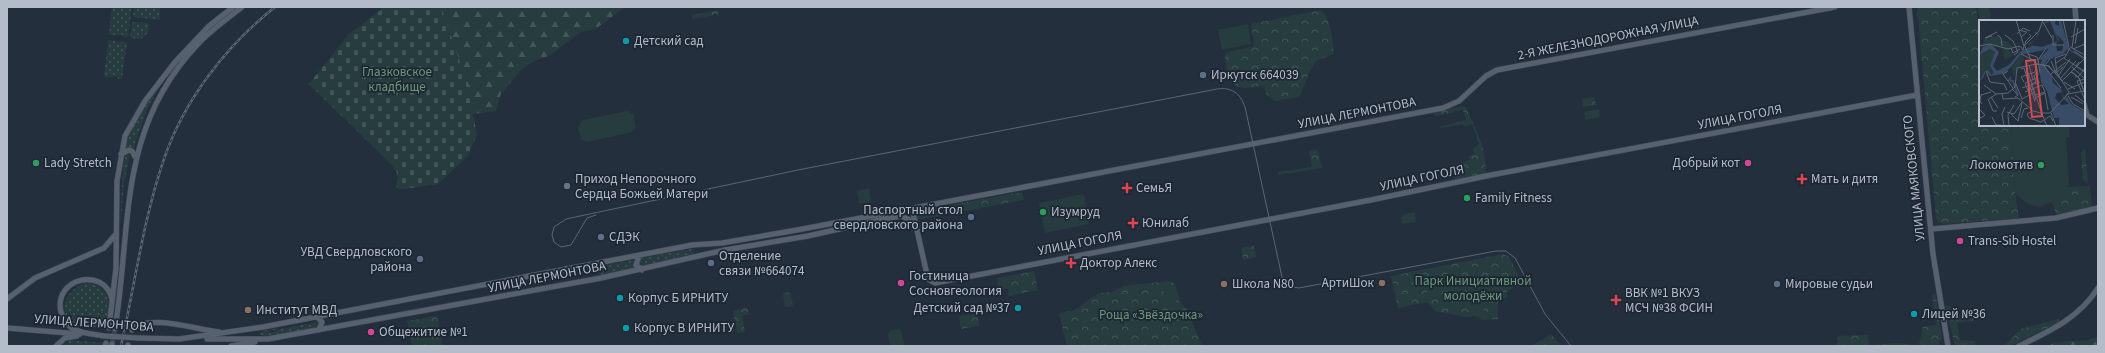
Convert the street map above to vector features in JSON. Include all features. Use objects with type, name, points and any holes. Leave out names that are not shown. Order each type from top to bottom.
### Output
[{"type":"main road","points":[[109,328],[116,273],[117,181],[121,155],[129,127],[145,101],[193,41],[233,7]]},
{"type":"main road","points":[[115,329],[136,158],[146,124],[154,107],[179,67],[212,30],[242,7]]},
{"type":"main road","name":"2-Я ЖЕЛЕЗНОДОРОЖНАЯ УЛИЦА","points":[[1465,96],[1486,76],[1498,70],[1835,7]]},
{"type":"main road","name":"УЛИЦА МАЯКОВСКОГО","points":[[1909,7],[1937,286],[1948,346]]},
{"type":"main road","points":[[2075,7],[2076,20]]},
{"type":"main road","name":"УЛИЦА ГОГОЛЯ","points":[[915,222],[928,279],[931,282],[1917,95]]},
{"type":"main road","name":"УЛИЦА ЛЕРМОНТОВА","points":[[7,328],[138,338],[268,339],[642,270],[725,250],[808,236],[912,208],[1443,108],[1465,96]]},
{"type":"main road","points":[[2085,108],[2087,115],[2098,122]]},
{"type":"main road","points":[[121,155],[129,150],[132,151],[136,158]]},
{"type":"main road","points":[[912,208],[915,222]]},
{"type":"main road","points":[[1931,229],[2056,218],[2098,208]]},
{"type":"main road","points":[[898,213],[915,222]]},
{"type":"main road","name":"УЛИЦА ЛЕРМОНТОВА","points":[[179,339],[226,333],[690,246],[737,241],[898,213]]},
{"type":"main road","points":[[7,300],[35,278],[104,248],[116,234]]},
{"type":"main road","points":[[690,246],[697,251],[695,258]]},
{"type":"main road","points":[[639,256],[636,265],[642,270]]},
{"type":"main road","points":[[104,336],[77,331],[68,325],[62,314],[61,300],[64,290],[71,284],[79,280],[91,279],[101,283],[107,288],[112,299],[112,307]]},
{"type":"main road","points":[[2019,346],[2070,319],[2087,304],[2098,288]]},
{"type":"main road","points":[[316,316],[322,322],[319,330]]},
{"type":"main road","points":[[132,330],[137,324],[152,322],[226,333]]},
{"type":"main road","points":[[56,346],[69,337],[104,336]]},
{"type":"main road","points":[[230,346],[268,339]]},
{"type":"green space","points":[[112,7],[132,7],[128,37],[123,37],[123,35],[109,35]]},
{"type":"green space","points":[[134,7],[160,7],[160,20],[133,17]]},
{"type":"green space","name":"Глазковское кладбище","points":[[383,7],[625,7],[597,28],[579,33],[551,55],[534,61],[522,69],[501,94],[496,111],[473,114],[432,183],[399,189],[399,177],[390,162],[352,33]]},
{"type":"green space","name":"Глазковское кладбище","points":[[385,7],[441,7],[465,77],[477,134],[468,156],[438,184],[403,189],[396,187],[398,178],[396,169],[309,84],[348,35]]},
{"type":"green space","points":[[1917,7],[1976,7],[1979,32],[1979,126],[2011,126],[2015,193],[2019,218],[1944,224],[1938,222],[1936,218]]},
{"type":"green space","points":[[1989,7],[1991,20],[1979,20],[1978,8]]},
{"type":"green space","points":[[718,10],[719,14],[693,19],[692,15]]},
{"type":"green space","points":[[1320,10],[1324,13],[1329,24],[1334,54],[1316,61],[1299,97],[1275,101],[1267,95],[1263,86],[1245,88],[1232,82],[1227,69],[1225,59],[1226,53],[1254,46],[1251,24]]},
{"type":"green space","points":[[132,22],[149,23],[148,33],[141,39],[130,38]]},
{"type":"green space","points":[[1248,24],[1251,44],[1222,50],[1218,30]]},
{"type":"green space","points":[[108,40],[127,43],[122,79],[118,79],[118,77],[104,77]]},
{"type":"green space","points":[[165,77],[146,112],[133,150],[127,147],[125,148],[127,138],[135,120]]},
{"type":"green space","points":[[1594,97],[1596,105],[1583,107],[1582,99]]},
{"type":"green space","points":[[1465,106],[1476,130],[1485,156],[1486,174],[1455,180],[1452,165],[1470,160],[1469,156],[1474,154],[1473,149],[1479,144],[1472,124],[1464,127],[1463,124],[1442,128],[1439,127],[1466,120],[1463,110],[1435,116],[1434,112]]},
{"type":"green space","points":[[1599,109],[1600,117],[1585,120],[1584,112]]},
{"type":"green space","points":[[628,111],[634,115],[636,127],[632,132],[587,142],[581,139],[578,127],[582,120]]},
{"type":"green space","name":"Локомотив","points":[[2011,126],[2069,126],[2070,137],[2066,137],[2069,185],[2056,198],[2044,206],[2031,205],[2015,193]]},
{"type":"green space","points":[[2085,149],[2088,182],[2083,181],[2081,153]]},
{"type":"green space","points":[[1318,150],[1322,168],[1279,175],[1278,172],[1312,167],[1309,151]]},
{"type":"green space","points":[[128,153],[130,156],[124,182],[120,232],[123,165],[126,154]]},
{"type":"green space","points":[[2090,186],[2092,207],[2056,215],[2052,201],[2063,192],[2062,190],[2068,187]]},
{"type":"green space","points":[[869,188],[871,202],[859,204],[857,191]]},
{"type":"green space","points":[[1022,192],[1024,200],[917,220],[916,211]]},
{"type":"green space","points":[[1084,194],[1089,224],[1045,233],[1039,203]]},
{"type":"green space","points":[[1415,212],[1416,222],[1402,224],[1401,218],[1404,214]]},
{"type":"green space","points":[[1254,246],[1256,257],[1243,260],[1241,248]]},
{"type":"green space","points":[[691,249],[694,250],[693,256],[641,266],[639,263],[641,258]]},
{"type":"green space","name":"Парк Инициативной молодёжи","points":[[1503,254],[1509,257],[1522,282],[1506,292],[1508,296],[1498,302],[1498,319],[1483,320],[1474,316],[1465,317],[1435,311],[1427,302],[1398,308],[1391,276]]},
{"type":"green space","points":[[634,260],[633,264],[636,268],[601,275],[592,268]]},
{"type":"green space","points":[[1034,271],[1038,290],[1009,296],[1008,288],[999,290],[997,278]]},
{"type":"green space","name":"Роща «Звёздочка»","points":[[1171,281],[1175,284],[1181,303],[1186,308],[1202,346],[1067,346],[1059,313],[1074,310],[1099,293],[1112,292],[1124,286]]},
{"type":"green space","points":[[87,282],[96,285],[106,294],[109,305],[106,327],[86,327],[75,325],[65,313],[66,300],[69,295],[74,289]]},
{"type":"green space","points":[[1427,283],[1435,283],[1435,297],[1427,297]]},
{"type":"green space","points":[[1172,288],[1178,305],[1169,308],[1163,290]]},
{"type":"green space","points":[[790,292],[793,306],[785,307],[783,293]]},
{"type":"green space","points":[[1932,294],[1936,295],[1942,339],[1939,340],[1939,346],[1835,346],[1837,344],[1838,336],[1867,335],[1869,343],[1872,345],[1896,343],[1919,345],[1923,327],[1936,325]]},
{"type":"green space","points":[[1468,302],[1484,302],[1484,313],[1480,313]]},
{"type":"green space","points":[[1945,305],[1953,307],[1954,313],[1962,318],[1974,318],[1973,321],[1957,323],[1960,340],[1975,341],[1976,346],[1955,346]]},
{"type":"green space","points":[[747,308],[749,314],[742,316],[745,332],[737,333],[733,311]]},
{"type":"green space","points":[[977,313],[979,326],[961,329],[959,316]]},
{"type":"green space","points":[[437,316],[443,346],[412,346],[407,321]]},
{"type":"green space","points":[[2059,319],[2060,322],[2010,346],[2004,346],[2021,329]]},
{"type":"green space","points":[[319,322],[319,326],[317,328],[265,337],[259,334],[262,331],[277,328],[278,330]],"holes":[[[269,330],[278,330],[271,333],[269,332]]]},
{"type":"green space","points":[[898,329],[901,331],[905,346],[890,346],[888,334],[891,330]]},
{"type":"green space","points":[[1551,334],[1562,346],[1531,346]]},
{"type":"green space","points":[[2098,337],[2098,345],[2094,346],[2048,346],[2060,342],[2086,340]]},
{"type":"green space","points":[[70,340],[104,343],[103,346],[61,346]]},
{"type":"tunnel","points":[[112,344],[115,329]]},
{"type":"tram line","points":[[596,215],[587,218],[571,245],[561,247],[554,242],[552,235],[554,227],[566,219],[798,170],[1217,89],[1227,89],[1235,92],[1241,98],[1245,107],[1282,277],[1287,286],[1299,288],[1496,251],[1506,251],[1515,258],[1545,314],[1571,346]]},
{"type":"railway","points":[[121,346],[150,205],[164,159],[173,137],[195,95],[209,76],[240,39],[275,7]]},
{"type":"place","name":"Детский сад","points":[[626,41]]},
{"type":"place","name":"Иркутск 664039","points":[[1203,75]]},
{"type":"place","name":"Lady Stretch","points":[[36,163]]},
{"type":"place","name":"Добрый кот","points":[[1748,163]]},
{"type":"place","name":"Локомотив","points":[[2041,165]]},
{"type":"place","name":"Мать и дитя","points":[[1802,179]]},
{"type":"place","name":"Приход Непорочного Сердца Божьей Матери","points":[[567,186]]},
{"type":"place","name":"СемьЯ","points":[[1127,188]]},
{"type":"place","name":"Family Fitness","points":[[1467,198]]},
{"type":"place","name":"Изумруд","points":[[1043,212]]},
{"type":"place","name":"Паспортный стол свердловского района","points":[[971,217]]},
{"type":"place","name":"Юнилаб","points":[[1133,223]]},
{"type":"place","name":"СДЭК","points":[[601,237]]},
{"type":"place","name":"Trans-Sib Hostel","points":[[1960,241]]},
{"type":"place","name":"УВД Свердловского района","points":[[420,259]]},
{"type":"place","name":"Отделение связи №664074","points":[[711,263]]},
{"type":"place","name":"Доктор Алекс","points":[[1071,263]]},
{"type":"place","name":"Гостиница Сосновгеология","points":[[901,283]]},
{"type":"place","name":"АртиШок","points":[[1382,283]]},
{"type":"place","name":"Школа N80","points":[[1224,284]]},
{"type":"place","name":"Мировые судьи","points":[[1777,284]]},
{"type":"place","name":"Корпус Б ИРНИТУ","points":[[620,298]]},
{"type":"place","name":"ВВК №1 ВКУЗ МСЧ №38 ФСИН","points":[[1616,300]]},
{"type":"place","name":"Детский сад №37","points":[[1018,308]]},
{"type":"place","name":"Институт МВД","points":[[248,310]]},
{"type":"place","name":"Лицей №36","points":[[1914,314]]},
{"type":"place","name":"Корпус В ИРНИТУ","points":[[626,328]]},
{"type":"place","name":"Общежитие №1","points":[[371,332]]}]
